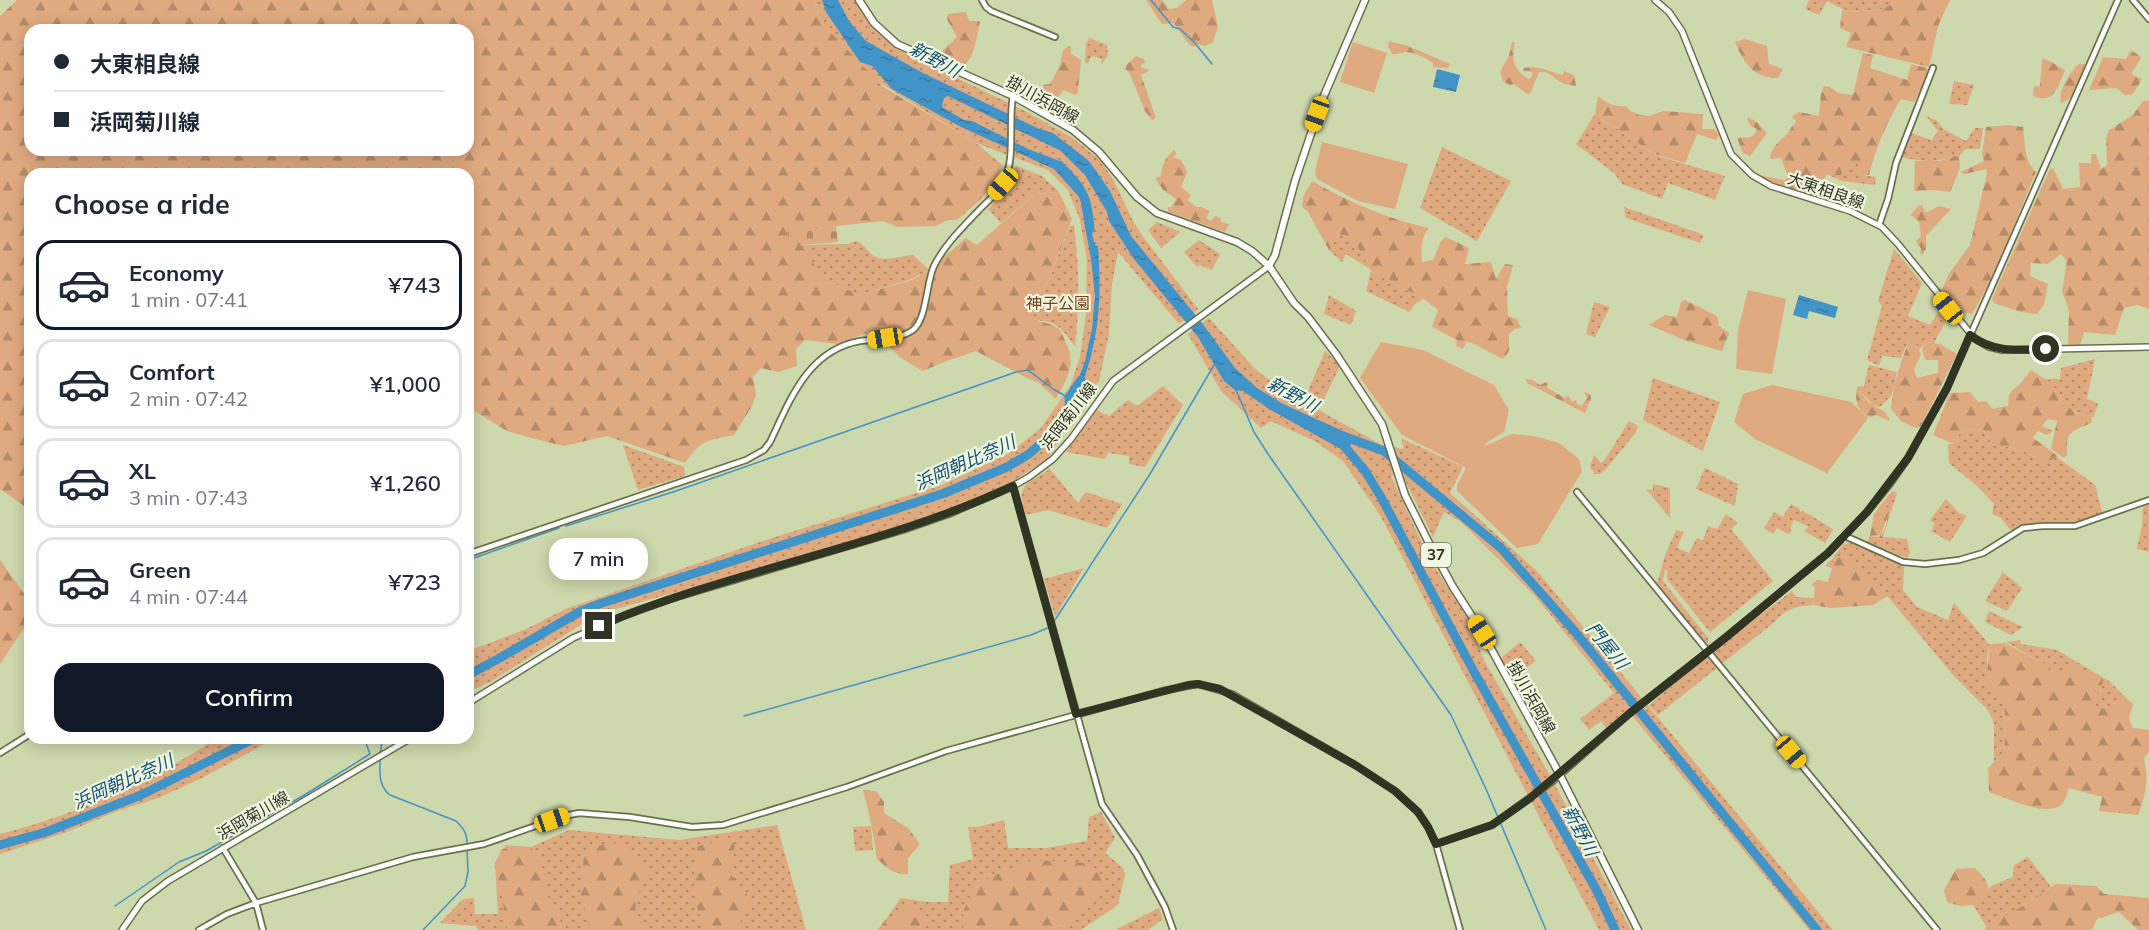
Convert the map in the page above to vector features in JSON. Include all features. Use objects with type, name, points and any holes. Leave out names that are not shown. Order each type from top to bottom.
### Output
[{"type":"main road","name":"掛川浜岡線","points":[[859,0],[874,23],[897,44],[1073,129],[1100,152],[1137,197],[1157,213],[1237,242],[1269,266],[1371,405],[1382,424],[1405,495],[1430,545],[1482,632],[1560,774],[1638,930]]},
{"type":"main road","points":[[1269,266],[1275,255],[1295,181],[1323,98],[1365,0]]},
{"type":"main road","name":"大東相良線","points":[[1655,0],[1669,12],[1682,31],[1726,145],[1744,168],[1772,186],[1850,211],[1879,225],[1898,244],[1970,335],[1989,347],[2002,350],[2149,347]]},
{"type":"main road","name":"浜岡菊川線","points":[[474,699],[573,638],[630,613],[676,597],[903,530],[949,514],[1013,486],[1053,459],[1113,381],[1269,266]]},
{"type":"main road","name":"浜岡菊川線","points":[[122,930],[135,910],[154,890],[401,744]]},
{"type":"street","points":[[982,0],[991,11],[1055,37]]},
{"type":"street","points":[[1436,844],[1492,825],[1553,781],[1630,713],[1792,584],[1845,536],[1890,484],[1908,458],[1947,388],[2118,0]]},
{"type":"street","points":[[2133,0],[2149,18]]},
{"type":"street","points":[[1879,225],[1888,199],[1896,163],[1933,68]]},
{"type":"street","points":[[474,552],[746,460],[764,450],[770,442],[803,377],[818,360],[838,348],[856,342],[894,336],[914,329],[920,320],[930,275],[935,264],[955,235],[1003,184],[1009,157],[1012,100]]},
{"type":"street","points":[[1013,486],[1102,804],[1137,855],[1165,907],[1173,930]]},
{"type":"street","points":[[1577,492],[1937,930]]},
{"type":"street","points":[[1845,536],[1903,562],[1932,563],[1959,560],[1983,553],[2023,528],[2075,526],[2149,500]]},
{"type":"street","points":[[199,930],[227,914],[256,903],[413,857],[484,844],[564,816],[579,813],[630,817],[692,827],[723,825],[847,787],[946,750],[1076,714],[1198,684],[1220,689],[1355,765],[1395,791],[1418,812],[1436,844],[1460,930]]},
{"type":"street","points":[[0,753],[24,738]]},
{"type":"street","points":[[223,848],[256,903],[263,930]]},
{"type":"green space","points":[[17,0],[815,0],[822,23],[882,86],[976,143],[1002,165],[995,184],[980,200],[958,219],[945,221],[936,226],[897,227],[883,221],[790,231],[789,238],[803,247],[823,278],[859,295],[912,280],[929,270],[966,238],[977,245],[1035,194],[1059,192],[1072,219],[1047,284],[1036,295],[1030,317],[1053,325],[1060,330],[1069,350],[1069,372],[1056,399],[1039,383],[976,351],[923,371],[901,358],[872,331],[837,344],[805,340],[796,349],[797,366],[778,372],[761,368],[753,377],[756,395],[734,435],[705,442],[685,463],[607,436],[564,446],[535,439],[507,431],[474,411],[474,168],[24,168],[24,507],[0,489],[0,16]]},
{"type":"green space","points":[[815,0],[856,0],[868,20],[899,50],[1025,111],[1073,138],[1101,161],[1141,234],[1198,309],[1179,324],[1118,252],[1112,284],[1109,334],[1099,381],[1084,399],[1048,458],[1011,483],[933,516],[855,542],[598,614],[490,682],[474,689],[474,649],[524,630],[568,608],[760,542],[942,485],[1008,454],[1041,428],[1070,386],[1080,357],[1086,315],[1087,261],[1080,220],[1068,190],[1048,170],[976,143],[877,81],[822,23]]},
{"type":"green space","points":[[1146,0],[1162,0],[1169,9],[1177,8],[1186,0],[1212,0],[1218,27],[1213,42],[1205,46],[1197,44],[1193,47],[1173,23],[1162,24]]},
{"type":"green space","points":[[1809,0],[1896,0],[1884,9],[1849,12],[1827,1],[1819,15],[1805,9]]},
{"type":"green space","points":[[1896,0],[1950,0],[1938,26],[1929,67],[1846,47],[1851,33],[1840,28],[1842,10],[1849,12],[1884,9]]},
{"type":"green space","points":[[966,12],[969,21],[980,21],[974,50],[965,64],[958,67],[949,65],[922,51],[942,51],[957,37],[947,19],[948,14]]},
{"type":"green space","points":[[1089,38],[1107,45],[1108,55],[1101,65],[1102,59],[1091,56],[1088,64],[1085,62],[1086,43]]},
{"type":"green space","points":[[1745,39],[1767,46],[1769,64],[1783,69],[1778,78],[1762,75],[1750,68],[1735,42]]},
{"type":"green space","points":[[1389,41],[1408,46],[1450,64],[1448,68],[1433,67],[1433,63],[1414,53],[1392,54],[1388,46]]},
{"type":"green space","points":[[1353,42],[1387,53],[1374,93],[1340,82]]},
{"type":"green space","points":[[1512,42],[1515,42],[1514,63],[1528,79],[1532,77],[1532,72],[1523,71],[1524,68],[1538,68],[1562,75],[1564,71],[1574,75],[1576,86],[1563,83],[1543,72],[1539,72],[1528,94],[1513,84],[1504,82],[1501,72]]},
{"type":"green space","points":[[1071,46],[1071,54],[1081,60],[1078,91],[1076,95],[1063,90],[1057,99],[1042,100],[1043,85],[1050,84],[1060,65],[1063,51]]},
{"type":"green space","points":[[2131,50],[2141,57],[2132,73],[2142,79],[2133,94],[2125,95],[2116,88],[2089,90],[2103,57],[2126,59]]},
{"type":"green space","points":[[1863,53],[1873,55],[1870,68],[1907,80],[1911,64],[1927,68],[1929,73],[1914,102],[1901,99],[1882,136],[1869,175],[1862,175],[1857,163],[1846,165],[1841,175],[1826,175],[1820,196],[1796,192],[1758,175],[1785,180],[1788,177],[1781,158],[1770,159],[1774,148],[1796,121],[1792,117],[1799,112],[1819,116],[1824,86],[1838,93],[1853,95]]},
{"type":"green space","points":[[1136,56],[1144,59],[1145,63],[1141,67],[1150,70],[1141,75],[1156,118],[1152,120],[1145,111],[1129,72],[1125,69]]},
{"type":"green space","points":[[2042,59],[2065,70],[2058,88],[2046,98],[2033,96],[2034,87],[2040,86]]},
{"type":"green space","points":[[2079,64],[2085,64],[2077,87],[2071,97],[2061,103],[2061,93],[2066,82]]},
{"type":"green space","points":[[1954,81],[1974,85],[1967,105],[1949,104]]},
{"type":"green space","points":[[1598,96],[1611,104],[1626,106],[1630,111],[1640,115],[1649,116],[1664,111],[1703,114],[1702,129],[1714,129],[1719,135],[1716,140],[1697,134],[1685,163],[1654,154],[1595,114]]},
{"type":"green space","points":[[2143,101],[2149,101],[2149,309],[2137,305],[2124,308],[2115,335],[2084,332],[2080,345],[2068,345],[2069,311],[2062,291],[2067,261],[2061,254],[2048,264],[2031,263],[2030,276],[2048,284],[2044,305],[2037,314],[2021,312],[1994,303],[1992,299],[2050,169],[2053,168],[2063,189],[2080,187],[2079,163],[2091,163],[2091,154],[2096,154],[2101,169],[2107,165],[2106,138],[2109,130],[2133,115]]},
{"type":"green space","points":[[1595,114],[1655,155],[1725,176],[1715,200],[1668,183],[1662,199],[1622,184],[1614,173],[1576,144]]},
{"type":"green space","points":[[1926,116],[1936,120],[1943,129],[1966,141],[1975,128],[1983,128],[1980,149],[1965,149],[1959,157],[1958,155],[1936,160],[1923,161],[1901,157],[1911,133],[1932,140],[1938,131]]},
{"type":"green space","points":[[1748,117],[1757,122],[1767,133],[1750,156],[1743,153],[1737,138],[1749,137],[1755,133],[1757,129],[1751,126]]},
{"type":"green space","points":[[2009,125],[2023,127],[2027,157],[2036,172],[1992,278],[1972,314],[1958,311],[1941,292],[1949,274],[1970,245],[1987,173],[1986,169],[1964,174],[1961,172],[1984,161],[1982,154],[1986,127]]},
{"type":"green space","points":[[1322,142],[1408,164],[1395,209],[1358,201],[1317,179],[1315,172]]},
{"type":"green space","points":[[1442,147],[1511,181],[1477,241],[1420,208]]},
{"type":"green space","points":[[1174,150],[1177,154],[1173,157],[1181,160],[1187,172],[1181,187],[1191,195],[1188,200],[1196,207],[1210,211],[1206,218],[1211,221],[1215,216],[1221,218],[1221,222],[1229,224],[1225,232],[1168,212],[1168,207],[1171,207],[1176,199],[1163,190],[1155,178],[1161,176],[1164,162]]},
{"type":"green space","points":[[1959,155],[1960,168],[1950,192],[1914,191],[1915,161],[1940,161]]},
{"type":"green space","points":[[1857,162],[1862,175],[1876,177],[1875,185],[1842,181],[1827,174],[1841,175],[1846,165]]},
{"type":"green space","points":[[1016,166],[1042,176],[1059,192],[1035,194],[1001,223],[988,209],[1011,183]]},
{"type":"green space","points":[[1312,181],[1369,209],[1429,228],[1423,240],[1422,262],[1433,260],[1441,241],[1446,237],[1469,248],[1465,264],[1491,262],[1496,279],[1505,264],[1513,265],[1507,287],[1508,316],[1517,319],[1521,328],[1509,334],[1509,351],[1503,359],[1472,343],[1466,342],[1463,349],[1456,346],[1457,340],[1432,327],[1438,310],[1424,299],[1371,271],[1353,238],[1339,234],[1329,250],[1308,212],[1302,207],[1303,197]]},
{"type":"green space","points":[[1922,205],[1925,213],[1939,206],[1951,209],[1926,236],[1926,249],[1922,256],[1916,241],[1921,236],[1919,222],[1911,215],[1918,206]]},
{"type":"green space","points":[[1624,207],[1704,235],[1700,243],[1626,218]]},
{"type":"green space","points":[[1157,222],[1180,232],[1161,248],[1148,230]]},
{"type":"green space","name":"神子公園","points":[[1074,225],[1078,286],[1075,346],[1057,325],[1030,317],[1036,295],[1047,284],[1070,226]]},
{"type":"green space","points":[[836,226],[838,242],[799,245],[789,238],[787,231]]},
{"type":"green space","points":[[1339,234],[1353,238],[1370,269],[1346,254],[1342,262],[1329,250]]},
{"type":"green space","points":[[1199,240],[1220,254],[1212,270],[1200,265],[1197,267],[1184,252]]},
{"type":"green space","points":[[857,241],[872,255],[881,259],[913,255],[929,270],[909,280],[859,295],[821,278],[799,245],[847,244]]},
{"type":"green space","points":[[1894,249],[1922,283],[1908,316],[1930,325],[1941,308],[1949,315],[1934,343],[1926,342],[1919,350],[1911,335],[1901,358],[1882,356],[1879,366],[1867,360],[1882,306],[1878,301]]},
{"type":"green space","points":[[1371,271],[1424,299],[1416,303],[1409,312],[1366,291]]},
{"type":"green space","points":[[1748,290],[1786,299],[1772,374],[1736,369],[1738,330]]},
{"type":"green space","points":[[1329,295],[1356,311],[1351,325],[1324,314]]},
{"type":"green space","points":[[1685,300],[1717,316],[1719,326],[1729,333],[1722,351],[1684,340],[1649,325],[1665,315],[1677,317],[1681,302]]},
{"type":"green space","points":[[1594,302],[1610,307],[1595,337],[1586,334]]},
{"type":"green space","points":[[1209,318],[1256,370],[1284,391],[1382,445],[1404,449],[1401,438],[1463,467],[1450,493],[1538,572],[1833,930],[1809,930],[1630,713],[1626,711],[1606,728],[1601,721],[1589,730],[1580,719],[1614,693],[1535,596],[1461,522],[1444,512],[1433,537],[1401,472],[1391,476],[1429,558],[1465,614],[1485,662],[1553,781],[1631,930],[1599,930],[1380,515],[1343,461],[1315,441],[1271,421],[1261,428],[1221,391],[1188,334]]},
{"type":"green space","points":[[1911,334],[1921,354],[1914,370],[1917,378],[1938,373],[1938,360],[1925,360],[1922,349],[1926,342],[1940,344],[1957,354],[1921,426],[1916,428],[1902,422],[1891,409],[1894,384]]},
{"type":"green space","points":[[1381,342],[1423,350],[1494,385],[1509,410],[1504,432],[1486,443],[1485,446],[1512,434],[1534,436],[1559,443],[1579,459],[1582,471],[1538,544],[1517,548],[1457,491],[1457,485],[1466,468],[1402,435],[1360,378]]},
{"type":"green space","points":[[1325,351],[1341,364],[1321,405],[1305,398]]},
{"type":"green space","points":[[2095,359],[2087,399],[2098,403],[2094,417],[2074,411],[2062,403],[2052,385],[2045,379],[2060,379],[2061,368]]},
{"type":"green space","points":[[1869,365],[1897,372],[1891,396],[1880,407],[1873,405],[1862,393]]},
{"type":"green space","points":[[2031,370],[2053,384],[2060,401],[2076,413],[2092,416],[2091,423],[2071,433],[2067,455],[2064,458],[2051,449],[2057,421],[2048,419],[2042,426],[2053,431],[2047,435],[2038,431],[2033,438],[2058,456],[2048,462],[2018,449],[1992,444],[1983,429],[1961,431],[1954,444],[1933,435],[1950,393],[1970,392],[1978,402],[1986,401],[1992,409],[2008,406],[2009,394]]},
{"type":"green space","points":[[1653,378],[1720,402],[1703,451],[1643,420]]},
{"type":"green space","points":[[1525,379],[1533,380],[1540,385],[1546,382],[1548,383],[1547,388],[1565,398],[1568,395],[1572,402],[1576,400],[1581,406],[1587,398],[1584,392],[1590,394],[1591,398],[1585,413],[1527,383]]},
{"type":"green space","points":[[1772,385],[1851,402],[1868,418],[1827,473],[1755,439],[1734,422],[1743,394]]},
{"type":"green space","points":[[1163,386],[1183,405],[1145,467],[1129,464],[1129,456],[1108,453],[1105,459],[1066,452],[1097,410],[1109,416],[1128,400],[1137,406]]},
{"type":"green space","points":[[1857,387],[1864,387],[1862,394],[1867,400],[1885,413],[1890,421],[1876,415],[1870,417],[1859,409],[1856,397]]},
{"type":"green space","points":[[1629,421],[1638,426],[1636,432],[1606,469],[1600,474],[1595,474],[1590,467],[1594,455],[1601,463],[1604,461]]},
{"type":"green space","points":[[1983,429],[1992,444],[2018,449],[2048,462],[2057,457],[2095,485],[2103,515],[2075,526],[2025,528],[2013,533],[2001,518],[1992,514],[1994,504],[1977,486],[1949,463],[1948,444],[1954,444],[1961,431]]},
{"type":"green space","points":[[623,445],[684,467],[685,476],[638,490]]},
{"type":"green space","points":[[1705,468],[1738,484],[1735,506],[1696,489]]},
{"type":"green space","points":[[1050,469],[1078,503],[1086,492],[1122,504],[1107,528],[1048,510],[1026,515],[1022,491],[1029,482]]},
{"type":"green space","points":[[1653,484],[1670,488],[1670,518],[1646,489],[1653,490]]},
{"type":"green space","points":[[1892,491],[1897,493],[1883,537],[1907,539],[1910,553],[1907,558],[1867,542],[1870,536],[1878,537],[1884,531],[1886,510],[1885,506],[1880,506]]},
{"type":"green space","points":[[1946,499],[1959,513],[1967,516],[1950,542],[1931,531],[1935,524],[1930,520]]},
{"type":"green space","points":[[1791,504],[1800,509],[1800,512],[1803,511],[1833,529],[1825,543],[1804,531],[1809,527],[1794,520],[1788,534],[1777,528],[1773,534],[1764,528],[1774,512],[1783,517]]},
{"type":"green space","points":[[2149,504],[2149,552],[2137,549],[2143,507]]},
{"type":"green space","points":[[1880,506],[1890,509],[1881,535],[1870,536],[1874,514]]},
{"type":"green space","points":[[1726,514],[1738,523],[1731,529],[1773,581],[1710,632],[1667,579],[1665,569],[1663,581],[1708,638],[1708,643],[1704,642],[1657,584],[1665,555],[1676,530],[1684,532],[1677,548],[1689,553],[1697,538],[1703,540],[1708,526],[1717,529]]},
{"type":"green space","points":[[1851,542],[1904,567],[1903,590],[1917,607],[1948,620],[1954,603],[1989,644],[1987,658],[1990,688],[2004,705],[2006,725],[2004,752],[1994,762],[1994,723],[1988,710],[1953,675],[1889,598],[1844,556],[1832,559],[1843,544]]},
{"type":"green space","points":[[1844,556],[1869,575],[1888,596],[1873,605],[1831,608],[1813,605],[1815,589],[1812,584],[1817,580],[1828,582],[1832,568],[1825,566],[1832,559]]},
{"type":"green space","points":[[0,560],[24,594],[24,628],[0,664]]},
{"type":"green space","points":[[1084,568],[1055,617],[1044,579]]},
{"type":"green space","points":[[2003,572],[2022,588],[2007,611],[1985,601]]},
{"type":"green space","points":[[1792,591],[1796,597],[1814,598],[1813,605],[1794,608],[1786,612],[1658,715],[1649,705],[1760,611],[1763,613]]},
{"type":"green space","points":[[1989,611],[2023,627],[2011,635],[1985,622]]},
{"type":"green space","points":[[2020,640],[2021,644],[2057,650],[2109,681],[2127,699],[2104,709],[2091,704],[2104,680],[2055,674],[2043,663],[2006,642]]},
{"type":"green space","points":[[1520,642],[1536,661],[1512,678],[1501,658]]},
{"type":"green space","points":[[2005,643],[2043,663],[2055,674],[2072,665],[2104,680],[2092,704],[2104,709],[2127,699],[2133,704],[2129,718],[2133,728],[2149,730],[2149,752],[2144,758],[2146,787],[2138,815],[2099,811],[2102,797],[2069,788],[2061,805],[2046,809],[2036,808],[1989,792],[1988,768],[2004,752],[2006,725],[2004,705],[1987,685],[1989,644]]},
{"type":"green space","points":[[208,744],[265,744],[200,779],[158,798],[0,854],[0,834],[79,809],[163,771]]},
{"type":"green space","points":[[863,790],[876,791],[884,802],[884,813],[908,828],[920,844],[908,858],[908,874],[895,872],[877,859]]},
{"type":"green space","points":[[1101,812],[1115,838],[1105,853],[1123,868],[1125,875],[1118,905],[1081,930],[878,930],[901,898],[948,902],[950,865],[973,859],[968,827],[978,827],[1004,820],[1008,848],[1046,848],[1087,841],[1089,817]]},
{"type":"green space","points":[[777,825],[806,930],[478,930],[476,926],[440,923],[463,899],[474,898],[475,914],[498,914],[495,863],[506,845],[531,847],[569,830],[679,840]]},
{"type":"green space","points":[[871,826],[873,850],[855,851],[853,827]]},
{"type":"green space","points":[[730,838],[735,846],[728,871],[750,898],[741,921],[743,930],[714,930],[706,925],[697,905],[694,879],[696,855],[698,846]]},
{"type":"green space","points":[[622,842],[650,872],[638,894],[635,907],[644,930],[590,930],[581,895],[584,852],[595,846]]},
{"type":"green space","points":[[531,847],[546,876],[546,894],[565,930],[508,930],[506,926],[495,863],[502,849]]},
{"type":"green space","points":[[2028,857],[2051,887],[2025,906],[1986,926],[1973,905],[1991,886],[2013,877],[2014,865]]},
{"type":"green space","points":[[1033,860],[1086,863],[1108,882],[1099,898],[1074,919],[1055,930],[963,930],[963,912],[972,892],[981,881]]},
{"type":"green space","points":[[1975,868],[1985,879],[1989,890],[1973,905],[1960,906],[1947,902],[1944,890],[1956,869]]},
{"type":"green space","points":[[2056,884],[2096,886],[2104,894],[2149,898],[2149,930],[2138,930],[2119,912],[2097,919],[2092,930],[1985,930],[1986,926],[2027,904]]},
{"type":"green space","points":[[909,906],[928,918],[918,930],[881,930],[882,924]]},
{"type":"green space","points":[[1159,908],[1163,919],[1148,930],[1115,930]]},
{"type":"water","points":[[822,0],[838,0],[849,21],[866,41],[921,72],[1037,128],[1053,133],[1089,161],[1110,191],[1131,236],[1202,323],[1235,368],[1257,388],[1283,404],[1356,437],[1346,452],[1269,409],[1243,391],[1235,390],[1224,381],[1198,337],[1134,259],[1109,221],[1107,212],[1085,175],[1061,151],[948,96],[944,98],[942,107],[964,120],[972,121],[1028,149],[1057,160],[1080,187],[1095,245],[1098,246],[1100,285],[1098,320],[1091,354],[1080,391],[1075,389],[1085,361],[1092,329],[1095,296],[1080,198],[1054,169],[961,127],[892,89],[872,66],[860,62],[826,12]]},
{"type":"water","points":[[1437,69],[1460,75],[1456,92],[1433,87]]},
{"type":"water","points":[[1799,295],[1838,307],[1835,318],[1809,311],[1807,319],[1793,315]]},
{"type":"waterway","points":[[1151,0],[1173,27],[1180,29],[1194,42],[1212,64]]},
{"type":"waterway","name":"浜岡朝比奈川","points":[[1059,165],[1082,193],[1088,209],[1090,229]]},
{"type":"waterway","points":[[1053,623],[1150,474],[1214,365]]},
{"type":"waterway","points":[[566,526],[676,491],[1016,372],[1028,370],[1069,398]]},
{"type":"waterway","name":"浜岡朝比奈川","points":[[474,672],[581,611],[942,494],[1007,467],[1029,454],[1053,432],[1070,407],[1069,398],[1081,380]]},
{"type":"waterway","points":[[1236,390],[1254,432],[1268,454],[1451,715],[1486,789],[1546,930]]},
{"type":"waterway","name":"門屋川","points":[[1343,436],[1384,451],[1501,548],[1576,633],[1817,930]]},
{"type":"waterway","name":"新野川","points":[[1340,441],[1365,471],[1381,497],[1473,670],[1597,891],[1615,930]]},
{"type":"waterway","points":[[474,558],[559,528]]},
{"type":"waterway","points":[[744,716],[1031,635],[1050,627]]},
{"type":"waterway","name":"浜岡朝比奈川","points":[[0,845],[46,832],[141,795],[243,744]]},
{"type":"waterway","points":[[115,906],[179,862],[206,851],[306,794],[370,754],[366,744]]},
{"type":"waterway","points":[[380,753],[382,744]]},
{"type":"waterway","points":[[380,758],[380,778],[383,787],[390,795],[456,821],[464,831],[467,844]]},
{"type":"waterway","points":[[423,930],[465,886],[468,872],[467,849]]},
{"type":"route","points":[[599,626],[676,597],[903,530],[949,514],[1013,486],[1076,714],[1188,685],[1198,684],[1220,689],[1355,765],[1395,791],[1418,812],[1436,844],[1503,819],[1553,781],[1630,713],[1828,553],[1867,512],[1908,458],[1947,388],[1970,335],[1980,343],[1996,349],[2046,349]]}]
